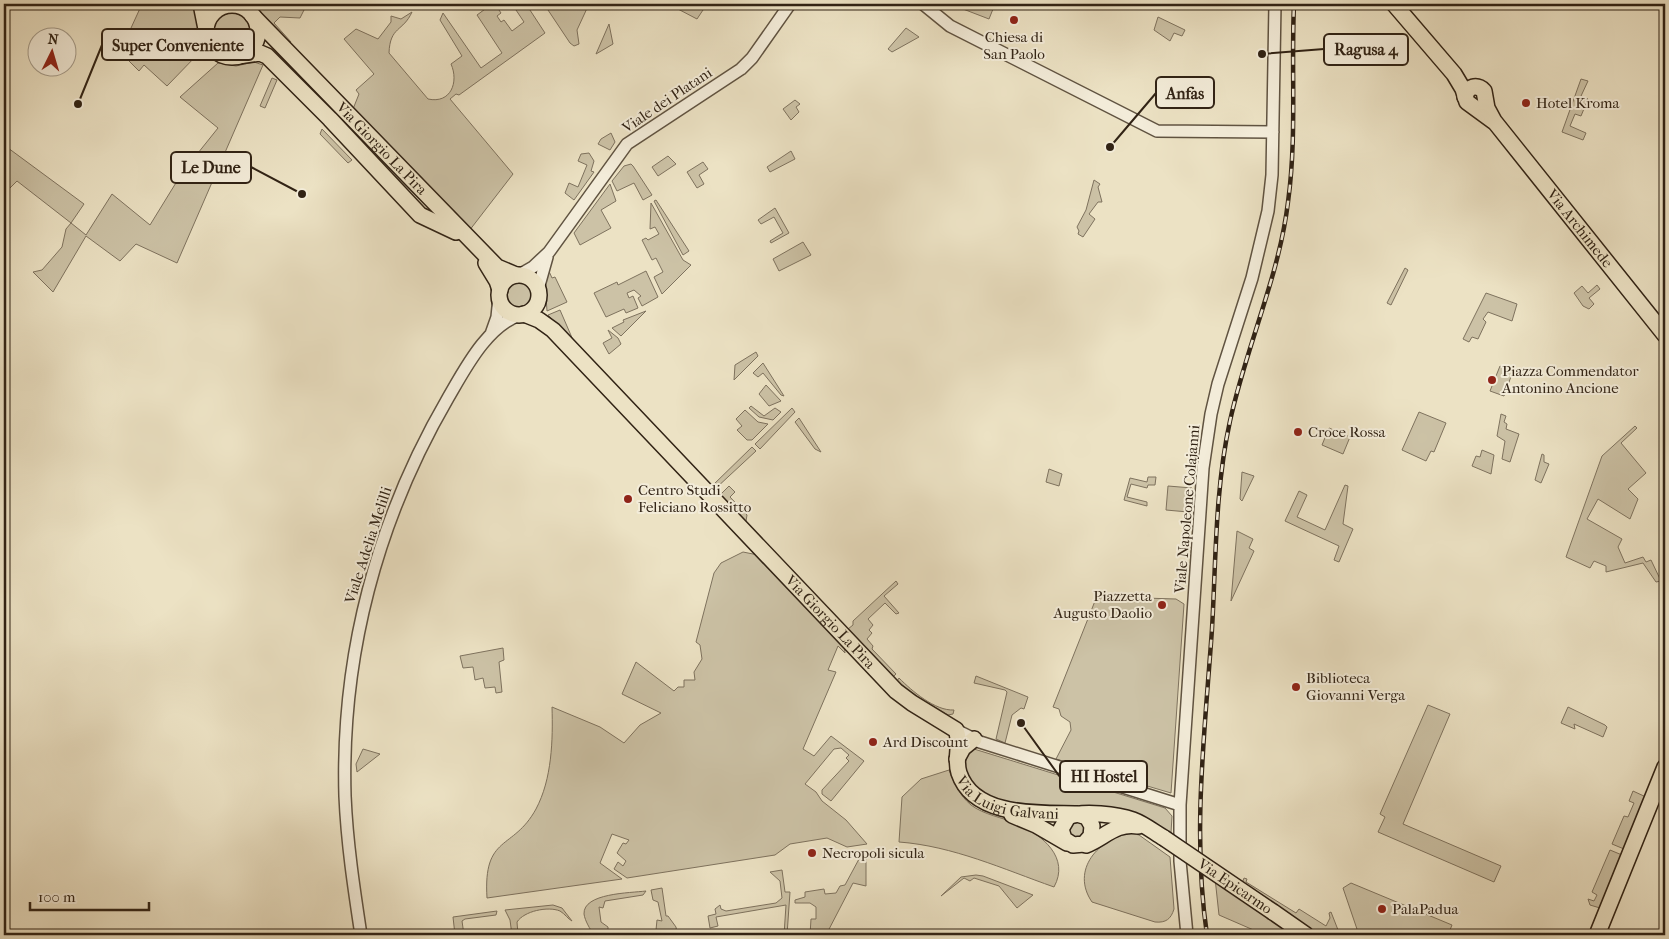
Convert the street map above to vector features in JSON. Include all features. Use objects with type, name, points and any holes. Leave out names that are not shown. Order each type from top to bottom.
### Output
[{"type":"main road","points":[[201,4],[206,30],[211,45],[216,51],[228,56],[238,56],[250,50],[257,39],[258,26],[252,15],[242,7],[226,5],[213,14],[206,30]]},
{"type":"main road","points":[[1394,4],[1454,74],[1469,96],[1494,121]]},
{"type":"main road","name":"Via Giorgio La Pira","points":[[252,15],[497,267],[518,275]]},
{"type":"main road","name":"Via Giorgio La Pira","points":[[238,56],[260,53],[277,65],[420,215],[456,232],[491,269],[499,293]]},
{"type":"main road","points":[[1469,96],[1481,106],[1486,98],[1487,108],[1494,121]]},
{"type":"main road","name":"Via Archimede","points":[[1494,121],[1665,335]]},
{"type":"main road","points":[[518,275],[531,279],[538,292],[543,314],[553,330],[540,320],[523,314],[509,312],[504,308],[499,293],[506,280],[518,275]]},
{"type":"main road","points":[[523,314],[536,305],[538,292]]},
{"type":"main road","name":"Via Giorgio La Pira","points":[[553,330],[877,672],[912,703],[952,728]]},
{"type":"main road","name":"Via Luigi Galvani","points":[[952,728],[959,739],[957,760],[959,773],[976,795],[988,802],[1012,810],[1112,816],[1133,820],[1164,838]]},
{"type":"main road","name":"Via Luigi Galvani","points":[[952,728],[954,771],[970,795],[984,806],[1028,822],[1073,844]]},
{"type":"main road","points":[[957,760],[963,748],[974,739]]},
{"type":"main road","points":[[1597,935],[1665,767]]},
{"type":"main road","points":[[1073,844],[1088,840],[1093,831],[1086,817],[1077,814],[1068,817],[1062,824],[1061,834],[1073,844],[1087,844],[1124,825],[1139,826],[1164,838]]},
{"type":"main road","name":"Via Epicarmo","points":[[1164,838],[1306,935]]},
{"type":"street","name":"Viale dei Platani","points":[[549,252],[627,144],[741,69],[752,58],[790,4]]},
{"type":"street","points":[[922,4],[950,26],[1157,131],[1273,132]]},
{"type":"street","name":"Viale Napoleone Colajanni","points":[[1187,935],[1180,861],[1180,805],[1203,468],[1211,414],[1218,384],[1252,278],[1268,210],[1272,175],[1275,4]]},
{"type":"street","points":[[518,275],[533,267],[549,252]]},
{"type":"street","points":[[538,292],[541,271],[549,252]]},
{"type":"street","points":[[490,336],[497,317],[499,293]]},
{"type":"street","points":[[490,336],[511,319],[523,314]]},
{"type":"street","name":"Viale Adelia Melilli","points":[[361,935],[348,847],[345,772],[350,676],[361,614],[385,532],[411,468],[451,394],[490,336]]},
{"type":"street","name":"Via Giorgio La Pira","points":[[952,728],[974,739],[1180,805]]},
{"type":"shaded area","points":[[142,4],[193,4],[200,22],[197,35],[200,49],[198,54],[167,86],[144,65],[139,71],[120,52]]},
{"type":"shaded area","points":[[252,4],[307,4],[300,18],[280,17],[274,23],[290,43]]},
{"type":"shaded area","points":[[492,4],[495,4],[501,13],[497,16],[501,22],[504,20],[512,31],[524,22],[512,4],[526,4],[545,33],[459,95],[456,94],[450,99],[513,174],[469,231],[353,109],[359,94],[356,90],[374,74],[344,39],[356,29],[378,39],[391,22],[391,16],[401,19],[412,12],[405,23],[394,33],[389,53],[428,99],[436,100],[447,95],[451,90],[454,78],[451,64],[462,56],[440,20],[443,13],[481,68],[502,53],[477,15]]},
{"type":"shaded area","points":[[544,4],[589,4],[577,30],[579,44],[574,46],[570,43]]},
{"type":"shaded area","points":[[684,4],[707,4],[697,19],[676,8]]},
{"type":"shaded area","points":[[965,4],[995,4],[989,19],[963,9]]},
{"type":"shaded area","points":[[232,13],[239,14],[245,18],[249,24],[249,38],[245,44],[239,48],[232,49],[225,48],[219,44],[215,38],[214,31],[215,24],[219,18],[225,14]]},
{"type":"shaded area","points":[[1158,17],[1185,30],[1182,36],[1174,33],[1170,41],[1154,30]]},
{"type":"shaded area","points":[[609,24],[613,44],[596,54]]},
{"type":"shaded area","points":[[906,28],[919,37],[892,52],[888,49]]},
{"type":"shaded area","points":[[254,62],[263,65],[177,263],[136,244],[120,261],[86,236],[53,292],[33,272],[42,270],[62,247],[66,229],[71,223],[86,235],[112,194],[150,225],[182,173],[218,128],[180,97],[218,63],[236,66]]},
{"type":"shaded area","points":[[272,78],[277,80],[265,108],[260,106]]},
{"type":"shaded area","points":[[1581,79],[1588,81],[1581,96],[1588,99],[1581,116],[1575,114],[1570,126],[1586,133],[1583,140],[1562,132]]},
{"type":"shaded area","points":[[795,100],[800,104],[796,107],[799,112],[791,120],[783,109]]},
{"type":"shaded area","points":[[322,129],[352,160],[348,163],[320,134]]},
{"type":"shaded area","points":[[611,133],[615,142],[610,150],[598,144],[601,139]]},
{"type":"shaded area","points":[[4,145],[84,204],[71,223],[17,181],[4,194]]},
{"type":"shaded area","points":[[791,151],[795,159],[770,172],[767,167]]},
{"type":"shaded area","points":[[589,153],[594,161],[591,171],[594,172],[574,200],[565,193],[569,183],[578,187],[587,165],[578,161],[581,154]]},
{"type":"shaded area","points":[[668,156],[676,164],[658,176],[652,167]]},
{"type":"shaded area","points":[[703,162],[708,169],[699,175],[704,184],[697,188],[687,172]]},
{"type":"shaded area","points":[[631,164],[652,195],[643,200],[634,183],[617,191],[612,181],[624,166]]},
{"type":"shaded area","points":[[1094,180],[1100,184],[1098,187],[1102,202],[1098,202],[1089,214],[1095,219],[1083,237],[1078,234],[1077,227],[1086,210]]},
{"type":"shaded area","points":[[610,184],[616,201],[601,210],[611,228],[580,245],[574,233]]},
{"type":"shaded area","points":[[656,200],[689,251],[683,255],[654,201]]},
{"type":"shaded area","points":[[651,203],[683,260],[691,265],[662,294],[654,277],[663,272],[656,258],[652,260],[642,240],[646,238],[648,240],[659,234],[655,227],[650,229]]},
{"type":"shaded area","points":[[775,208],[789,233],[771,243],[770,241],[783,233],[774,217],[761,224],[758,220]]},
{"type":"shaded area","points":[[803,242],[811,255],[779,271],[773,259]]},
{"type":"shaded area","points":[[1405,268],[1408,270],[1391,305],[1387,303]]},
{"type":"shaded area","points":[[548,269],[552,278],[555,277],[567,302],[547,311],[545,283]]},
{"type":"shaded area","points":[[646,271],[658,297],[642,306],[638,298],[641,296],[634,290],[627,293],[629,298],[633,296],[638,308],[626,313],[624,309],[606,317],[594,293],[617,282],[618,285]]},
{"type":"shaded area","points":[[519,282],[528,286],[532,295],[528,304],[519,308],[510,304],[506,295],[510,286]]},
{"type":"shaded area","points":[[1597,285],[1600,289],[1589,298],[1594,304],[1589,309],[1583,306],[1574,293],[1582,286],[1588,293]]},
{"type":"shaded area","points":[[1486,293],[1517,304],[1512,321],[1488,312],[1483,319],[1486,322],[1478,339],[1472,337],[1469,342],[1463,339]]},
{"type":"shaded area","points":[[560,310],[573,340],[548,315]]},
{"type":"shaded area","points":[[646,311],[621,336],[612,328],[624,322],[623,320]]},
{"type":"shaded area","points":[[608,330],[618,338],[621,344],[609,354],[603,343],[612,338]]},
{"type":"shaded area","points":[[756,352],[758,356],[734,380],[735,365]]},
{"type":"shaded area","points":[[763,363],[784,396],[781,395],[763,373],[758,377],[753,373]]},
{"type":"shaded area","points":[[1500,366],[1513,371],[1504,396],[1490,391]]},
{"type":"shaded area","points":[[766,385],[781,401],[769,406],[759,394]]},
{"type":"shaded area","points":[[751,406],[764,416],[775,408],[781,412],[773,420],[759,417],[749,408]]},
{"type":"shaded area","points":[[792,408],[795,412],[760,449],[755,444]]},
{"type":"shaded area","points":[[745,410],[758,422],[768,424],[752,440],[747,440],[737,430],[742,426],[736,419]]},
{"type":"shaded area","points":[[1419,412],[1446,423],[1434,452],[1431,451],[1426,461],[1402,450]]},
{"type":"shaded area","points":[[1501,414],[1506,416],[1504,422],[1507,424],[1506,429],[1519,434],[1510,462],[1502,459],[1505,441],[1497,436]]},
{"type":"shaded area","points":[[799,418],[821,452],[815,449],[795,422]]},
{"type":"shaded area","points":[[1635,426],[1637,428],[1621,443],[1646,473],[1628,489],[1638,499],[1630,519],[1598,499],[1587,519],[1622,539],[1618,547],[1625,563],[1643,557],[1646,562],[1651,560],[1661,581],[1656,582],[1643,563],[1606,572],[1606,566],[1594,561],[1590,568],[1566,557],[1602,456]]},
{"type":"shaded area","points":[[1329,428],[1350,437],[1343,454],[1322,445]]},
{"type":"shaded area","points":[[752,447],[756,451],[715,489],[712,486]]},
{"type":"shaded area","points":[[1482,450],[1494,455],[1491,474],[1472,466],[1476,456],[1480,457]]},
{"type":"shaded area","points":[[1542,454],[1544,455],[1544,462],[1549,464],[1541,483],[1535,480]]},
{"type":"shaded area","points":[[1049,469],[1062,474],[1059,486],[1046,482]]},
{"type":"shaded area","points":[[1242,472],[1254,476],[1242,501],[1240,499]]},
{"type":"shaded area","points":[[1148,477],[1156,477],[1155,485],[1148,485],[1147,488],[1131,484],[1127,497],[1147,502],[1147,506],[1124,500],[1130,478],[1147,482]]},
{"type":"shaded area","points":[[1345,485],[1348,486],[1343,524],[1353,529],[1339,562],[1334,560],[1339,546],[1285,521],[1299,491],[1307,495],[1297,517],[1325,530]]},
{"type":"shaded area","points":[[729,486],[735,492],[730,497],[747,515],[746,521],[720,495]]},
{"type":"shaded area","points":[[1168,486],[1192,488],[1190,510],[1188,512],[1166,510]]},
{"type":"shaded area","points":[[1237,531],[1253,539],[1249,548],[1254,551],[1231,601]]},
{"type":"shaded area","points":[[743,552],[758,555],[844,645],[845,653],[838,646],[828,670],[836,672],[803,749],[814,756],[831,736],[864,761],[831,801],[822,794],[822,790],[849,761],[846,758],[849,755],[841,748],[834,749],[805,784],[816,792],[822,801],[846,820],[867,844],[847,847],[827,838],[790,844],[775,855],[627,878],[614,869],[618,862],[623,866],[626,861],[617,853],[623,843],[626,844],[629,840],[612,834],[600,863],[622,879],[487,898],[487,878],[490,863],[495,853],[501,845],[518,832],[527,822],[536,809],[541,797],[550,759],[552,707],[600,727],[624,743],[640,725],[661,713],[622,694],[636,662],[674,691],[678,687],[684,687],[684,680],[695,680],[694,672],[702,659],[700,645],[696,642],[714,573],[721,563]]},
{"type":"shaded area","points":[[896,581],[898,584],[884,596],[899,613],[896,614],[885,603],[868,619],[873,625],[869,630],[872,633],[867,639],[873,646],[872,649],[896,674],[893,677],[848,629],[853,625],[853,621]]},
{"type":"shaded area","points":[[1102,597],[1108,599],[1112,597],[1176,599],[1184,604],[1171,793],[1056,759],[1071,730],[1070,722],[1061,716],[1059,709],[1053,707],[1095,601]]},
{"type":"shaded area","points":[[503,648],[504,660],[499,662],[502,692],[496,693],[495,687],[485,688],[483,678],[475,680],[473,667],[463,668],[460,656]]},
{"type":"shaded area","points":[[976,676],[1028,697],[1024,709],[1021,708],[1012,715],[1005,743],[996,739],[1007,692],[974,683]]},
{"type":"shaded area","points":[[899,678],[932,704],[954,710],[953,714],[948,715],[913,694],[897,681]]},
{"type":"shaded area","points":[[1428,705],[1450,714],[1403,824],[1501,866],[1494,882],[1378,832],[1385,817],[1380,814]]},
{"type":"shaded area","points":[[1568,707],[1605,725],[1607,727],[1603,737],[1574,724],[1575,729],[1561,723]]},
{"type":"shaded area","points":[[363,749],[380,754],[357,772],[356,764]]},
{"type":"shaded area","points":[[974,749],[1165,808],[1172,816],[1171,833],[1146,819],[1099,807],[1008,805],[996,802],[975,786],[968,778],[964,769],[963,762],[966,754]]},
{"type":"shaded area","points":[[949,770],[958,789],[971,805],[1027,829],[1044,841],[1056,857],[1059,866],[1054,887],[958,853],[919,844],[899,842],[902,797],[921,779]]},
{"type":"shaded area","points":[[1633,791],[1646,797],[1624,849],[1612,844],[1624,816],[1628,817],[1634,803],[1629,801]]},
{"type":"shaded area","points":[[1075,820],[1084,823],[1086,836],[1071,840],[1067,826]]},
{"type":"shaded area","points":[[1131,833],[1139,835],[1170,857],[1174,909],[1170,918],[1165,921],[1155,922],[1092,902],[1086,890],[1084,878],[1086,867],[1091,857],[1108,841]]},
{"type":"shaded area","points":[[1610,850],[1622,855],[1600,908],[1590,905],[1588,899],[1594,901],[1597,895],[1592,892]]},
{"type":"shaded area","points":[[866,858],[866,886],[853,883],[826,935],[810,935],[811,919],[816,919],[816,907],[810,903],[795,903],[795,900],[805,897],[805,892],[824,889],[825,894],[836,893],[840,886],[845,885],[859,859]]},
{"type":"shaded area","points":[[1214,869],[1241,886],[1244,878],[1247,879],[1246,882],[1296,913],[1299,909],[1326,926],[1330,918],[1329,913],[1331,912],[1340,935],[1320,935],[1277,906],[1294,935],[1281,935],[1274,932],[1272,935],[1265,935],[1219,915]]},
{"type":"shaded area","points":[[782,870],[785,892],[790,892],[787,935],[784,935],[786,905],[716,917],[718,926],[710,928],[708,916],[716,914],[715,909],[720,905],[721,909],[726,911],[776,903],[782,898],[780,881],[770,872]]},
{"type":"shaded area","points":[[976,875],[1033,895],[1017,908],[999,886],[974,878],[970,881],[964,878],[941,896],[961,877]]},
{"type":"shaded area","name":"PalaPadua","points":[[1351,883],[1452,925],[1448,935],[1359,935],[1343,888]]},
{"type":"shaded area","points":[[662,888],[666,916],[676,927],[677,934],[650,935],[656,930],[657,920],[662,921],[658,902],[653,900],[651,890]]},
{"type":"shaded area","points":[[646,891],[643,895],[605,901],[603,908],[599,907],[601,922],[608,927],[608,934],[594,935],[584,914],[586,907],[591,902],[609,895]]},
{"type":"shaded area","points":[[553,905],[562,908],[572,921],[560,911],[549,909],[537,910],[520,918],[517,922],[518,935],[512,935],[510,920],[505,910]]},
{"type":"shaded area","points":[[497,911],[496,915],[465,919],[462,921],[464,935],[455,935],[453,917]]},
{"type":"railway","points":[[1207,935],[1200,859],[1201,782],[1221,472],[1237,393],[1270,285],[1284,230],[1291,178],[1294,4]]},
{"type":"place","name":"Chiesa di San Paolo","points":[[1014,20]]},
{"type":"place","name":"Ragusa 4","points":[[1262,54]]},
{"type":"place","name":"Hotel Kroma","points":[[1526,103]]},
{"type":"place","name":"Super Conveniente","points":[[78,104]]},
{"type":"place","name":"Anfas","points":[[1110,147]]},
{"type":"place","name":"Le Dune","points":[[302,194]]},
{"type":"place","name":"Piazza Commendator Antonino Ancione","points":[[1492,380]]},
{"type":"place","name":"Croce Rossa","points":[[1298,432]]},
{"type":"place","name":"Centro Studi Feliciano Rossitto","points":[[628,499]]},
{"type":"place","name":"Piazzetta Augusto Daolio","points":[[1162,605]]},
{"type":"place","name":"Biblioteca Giovanni Verga","points":[[1296,687]]},
{"type":"place","name":"HI Hostel","points":[[1021,723]]},
{"type":"place","name":"Ard Discount","points":[[873,742]]},
{"type":"place","name":"Necropoli sicula","points":[[812,853]]},
{"type":"place","name":"PalaPadua","points":[[1382,909]]}]
